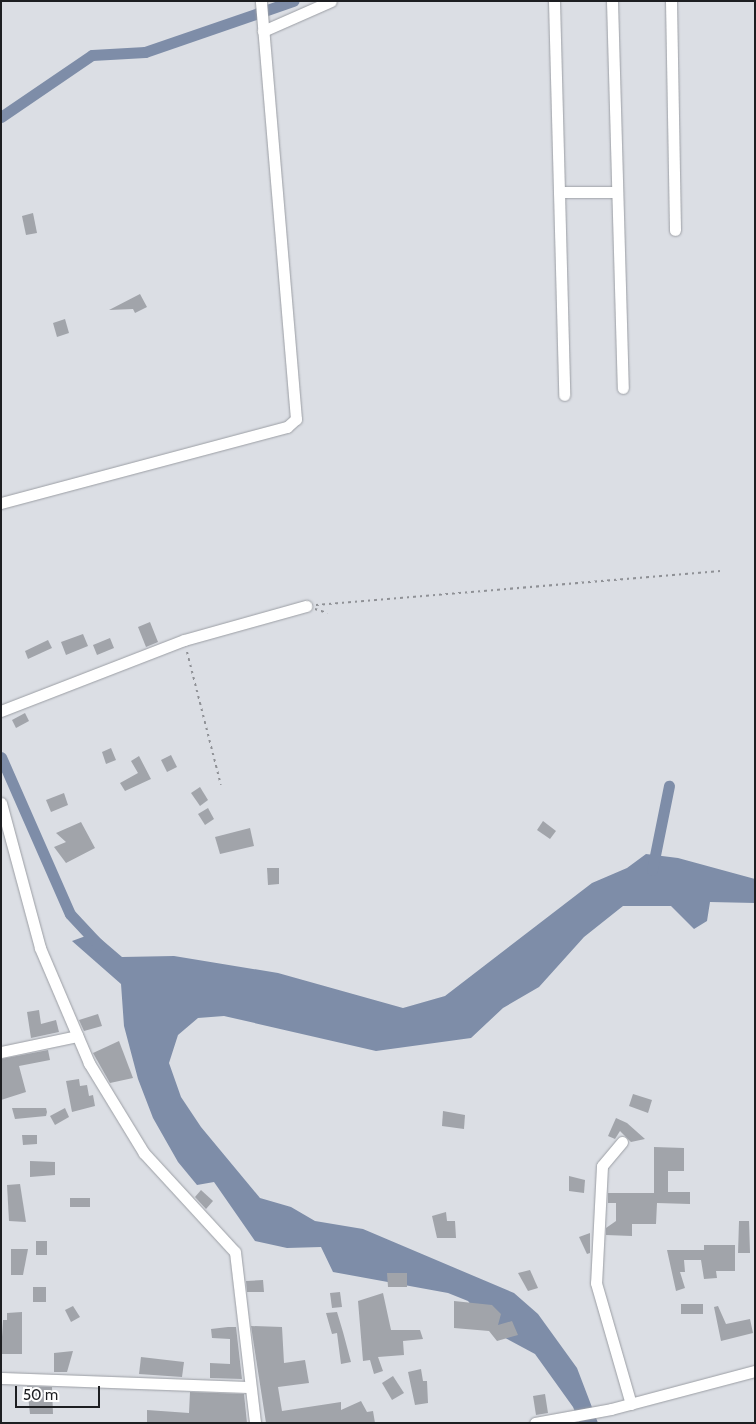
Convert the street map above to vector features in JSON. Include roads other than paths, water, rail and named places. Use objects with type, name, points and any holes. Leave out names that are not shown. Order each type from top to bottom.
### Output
[{"type":"street","points":[[1,503],[287,427],[296,419],[261,1]]},
{"type":"street","points":[[263,31],[331,1]]},
{"type":"street","points":[[554,1],[564,395]]},
{"type":"street","points":[[612,1],[623,388]]},
{"type":"street","points":[[671,1],[675,230]]},
{"type":"street","points":[[559,192],[617,192]]},
{"type":"street","points":[[1,711],[184,640],[306,606]]},
{"type":"street","points":[[1,803],[40,948],[78,1036],[144,1153],[235,1252],[249,1387],[255,1423]]},
{"type":"street","points":[[1,1052],[78,1036]]},
{"type":"street","points":[[622,1142],[602,1166],[596,1283],[631,1404]]},
{"type":"street","points":[[535,1423],[611,1409],[755,1371]]},
{"type":"street","points":[[1,1378],[249,1387]]},
{"type":"water","points":[[646,854],[678,858],[755,879],[755,903],[710,902],[707,921],[694,929],[671,906],[623,906],[584,937],[539,987],[503,1008],[471,1038],[376,1051],[224,1016],[198,1018],[178,1035],[169,1063],[181,1097],[201,1127],[260,1198],[291,1207],[315,1221],[363,1229],[514,1293],[538,1314],[577,1368],[598,1423],[580,1423],[573,1407],[535,1354],[494,1332],[468,1301],[448,1293],[333,1272],[321,1247],[287,1248],[255,1241],[214,1182],[197,1185],[178,1162],[153,1118],[138,1079],[124,1026],[121,984],[72,941],[94,933],[122,957],[174,956],[278,973],[403,1008],[445,996],[592,883],[627,868]]},
{"type":"waterway","points":[[1,117],[92,55],[145,52],[293,1]]},
{"type":"waterway","points":[[1,757],[70,914],[99,945]]},
{"type":"waterway","points":[[652,870],[669,786]]}]
